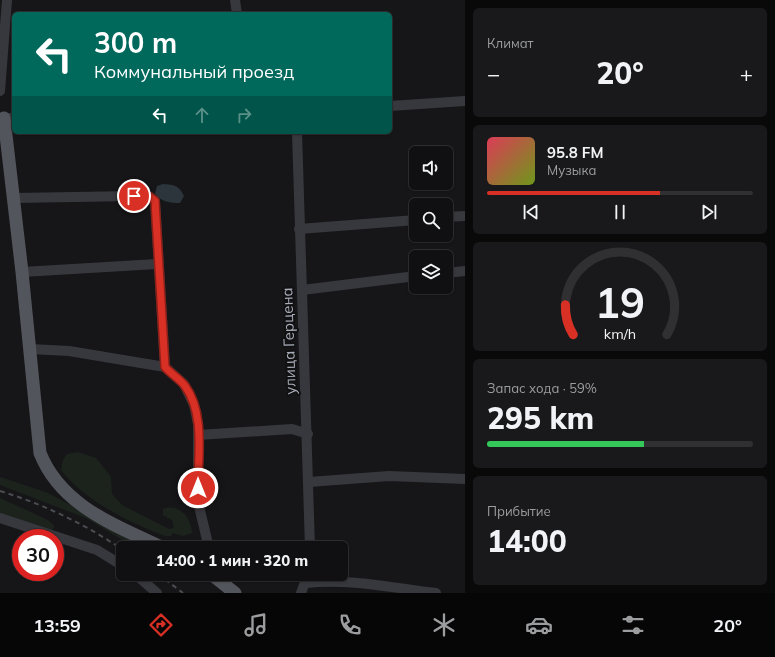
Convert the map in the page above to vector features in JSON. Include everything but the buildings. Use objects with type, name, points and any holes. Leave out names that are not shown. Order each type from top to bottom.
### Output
[{"type":"main road","points":[[6,118],[40,453],[45,466],[60,488],[78,504],[103,520],[148,541]]},
{"type":"main road","points":[[221,581],[235,593]]},
{"type":"street","points":[[0,91],[7,0]]},
{"type":"street","points":[[235,0],[237,12]]},
{"type":"street","points":[[392,106],[465,101]]},
{"type":"street","name":"улица Герцена","points":[[297,134],[299,229],[308,434],[310,541]]},
{"type":"street","points":[[14,198],[134,196],[150,197],[155,201],[157,264],[165,367]]},
{"type":"street","points":[[453,217],[465,216]]},
{"type":"street","points":[[299,229],[409,221]]},
{"type":"street","points":[[22,272],[157,264]]},
{"type":"street","points":[[453,273],[465,272]]},
{"type":"street","points":[[302,290],[409,277]]},
{"type":"street","points":[[30,349],[75,352],[165,367],[184,384],[190,393],[198,424],[198,502],[207,541]]},
{"type":"street","points":[[198,435],[292,429],[308,434]]},
{"type":"street","points":[[308,482],[390,476],[465,479]]},
{"type":"street","points":[[0,518],[97,550],[116,562]]},
{"type":"street","points":[[143,581],[157,593]]},
{"type":"street","points":[[301,593],[306,581]]},
{"type":"street","points":[[328,581],[370,584],[436,593]]},
{"type":"shaded area","points":[[163,184],[173,185],[180,190],[184,196],[180,203],[166,202],[155,194],[157,186]]},
{"type":"shaded area","points":[[78,452],[96,458],[111,477],[112,494],[122,505],[169,529],[174,528],[172,520],[163,515],[163,509],[174,508],[179,510],[187,517],[192,533],[183,536],[173,533],[171,536],[165,536],[123,517],[95,501],[71,481],[61,470],[63,460],[67,454]]},
{"type":"shaded area","points":[[0,477],[48,493],[137,541],[124,541],[86,518],[0,485]]},
{"type":"shaded area","points":[[0,498],[48,520],[54,528],[44,529],[0,513]]},
{"type":"railway","points":[[0,491],[32,502],[79,523],[116,546]]},
{"type":"railway","points":[[167,581],[183,593]]},
{"type":"route","points":[[134,196],[150,197],[155,201],[157,264],[165,367],[170,374],[184,384],[190,393],[194,405],[198,424],[198,488]]}]
